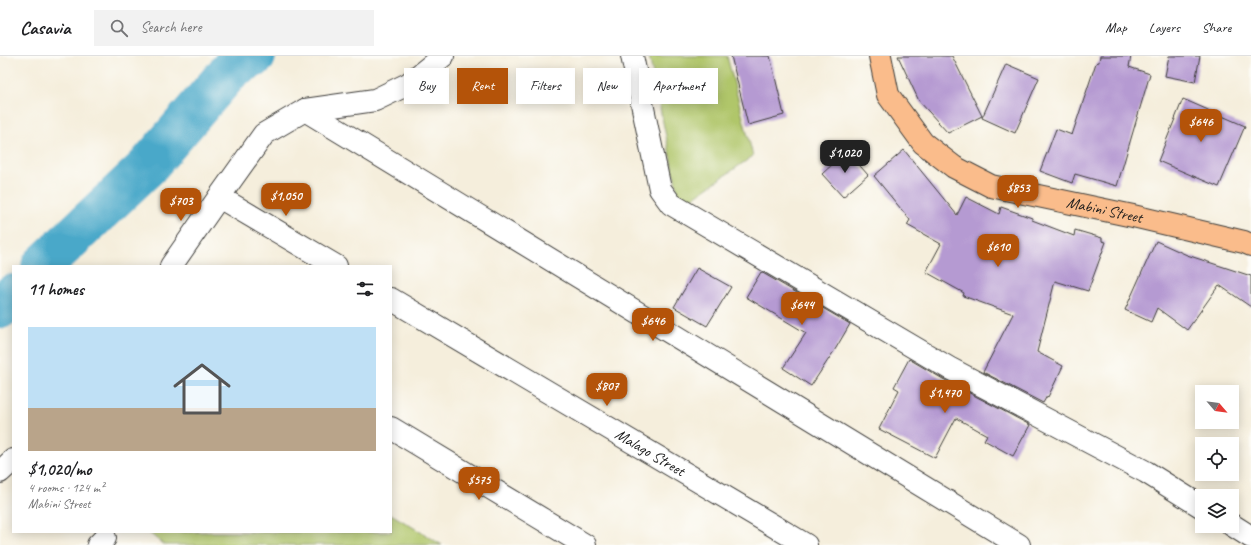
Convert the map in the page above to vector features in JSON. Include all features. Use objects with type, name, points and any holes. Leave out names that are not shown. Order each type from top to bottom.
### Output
[{"type":"main road","name":"Mabini Street","points":[[880,56],[888,95],[923,143],[954,167],[991,186],[1140,217],[1251,245]]},
{"type":"street","points":[[172,265],[264,134],[305,110],[374,100],[408,84],[443,56]]},
{"type":"street","points":[[632,56],[660,189],[671,204],[949,368],[1146,472],[1195,502]]},
{"type":"street","points":[[305,110],[1018,545]]},
{"type":"street","points":[[219,197],[334,265]]},
{"type":"street","name":"Malago Street","points":[[392,300],[806,545]]},
{"type":"street","points":[[392,429],[585,545]]},
{"type":"street","points":[[0,472],[12,461]]},
{"type":"street","points":[[1239,529],[1251,537]]},
{"type":"green space","points":[[649,56],[727,56],[753,156],[688,201],[678,193],[659,104],[718,104],[718,68],[652,68]]},
{"type":"green space","points":[[392,515],[442,545],[164,545],[149,533],[392,533]]},
{"type":"building","points":[[731,56],[770,56],[784,115],[748,125]]},
{"type":"building","points":[[898,56],[952,56],[982,116],[948,133],[919,101]]},
{"type":"building","points":[[1100,56],[1131,56],[1129,67],[1150,74],[1117,186],[1075,174],[1072,183],[1040,171],[1056,129],[1072,135],[1096,63],[1099,62]]},
{"type":"building","points":[[1169,56],[1200,56],[1195,82],[1165,76]]},
{"type":"building","points":[[1006,64],[1039,78],[1015,133],[982,118]]},
{"type":"building","points":[[1183,99],[1245,126],[1219,187],[1158,161]]},
{"type":"building","points":[[904,150],[957,215],[966,197],[999,214],[1001,207],[1032,218],[1032,220],[1074,236],[1075,230],[1102,238],[1102,241],[1106,242],[1088,291],[1055,281],[1037,352],[1063,366],[1048,397],[1047,396],[1043,403],[983,372],[1013,314],[963,296],[964,293],[926,272],[941,244],[907,225],[910,220],[874,176]]},
{"type":"building","points":[[847,151],[868,175],[843,197],[822,174]]},
{"type":"building","points":[[1156,241],[1187,255],[1251,276],[1251,307],[1219,285],[1187,330],[1157,308],[1151,322],[1125,310]]},
{"type":"building","points":[[697,268],[731,287],[707,326],[674,307]]},
{"type":"building","points":[[761,272],[850,324],[811,386],[783,368],[806,333],[746,297]]},
{"type":"building","points":[[909,359],[943,379],[1030,425],[1013,456],[984,440],[987,435],[956,418],[935,458],[879,429],[899,390],[894,387]]},
{"type":"waterway","points":[[43,265],[146,168],[233,67],[255,56]]},
{"type":"waterway","points":[[0,308],[12,296]]}]
